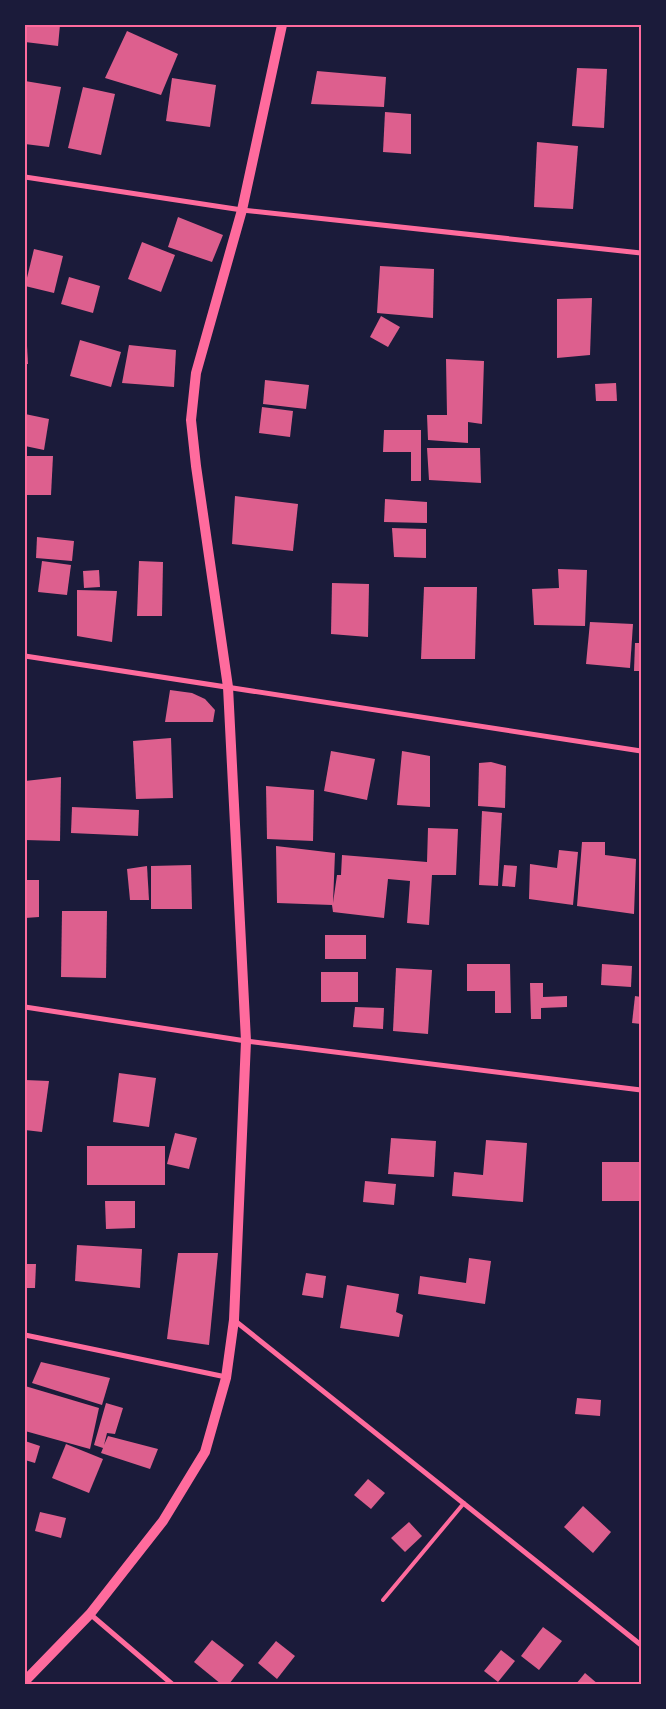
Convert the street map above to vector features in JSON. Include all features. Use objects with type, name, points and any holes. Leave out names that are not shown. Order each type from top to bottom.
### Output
[{"type":"main road","points":[[25,1682],[90,1614],[163,1521],[205,1452],[226,1378],[234,1320],[246,1041],[228,687],[191,420],[196,373],[242,210],[282,25]]},
{"type":"street","points":[[25,177],[242,210],[641,253]]},
{"type":"street","points":[[25,656],[641,751]]},
{"type":"street","points":[[25,1007],[246,1041],[641,1090]]},
{"type":"street","points":[[234,1320],[641,1645]]},
{"type":"street","points":[[25,1334],[226,1378]]},
{"type":"street","points":[[90,1614],[172,1684]]},
{"type":"lane","points":[[384,1600],[464,1504]]},
{"type":"building","points":[[25,25],[60,25],[58,46],[25,42]]},
{"type":"building","points":[[127,31],[178,54],[161,95],[105,78]]},
{"type":"building","points":[[577,68],[607,69],[604,128],[572,126]]},
{"type":"building","points":[[317,71],[386,77],[384,107],[311,104]]},
{"type":"building","points":[[172,78],[216,85],[210,127],[166,121]]},
{"type":"building","points":[[25,81],[61,87],[49,147],[25,144]]},
{"type":"building","points":[[83,87],[115,94],[101,155],[68,148]]},
{"type":"building","points":[[385,112],[411,114],[411,154],[383,152]]},
{"type":"building","points":[[537,142],[578,146],[573,209],[534,207]]},
{"type":"building","points":[[178,217],[223,235],[212,262],[168,247]]},
{"type":"building","points":[[142,242],[175,255],[161,292],[128,279]]},
{"type":"building","points":[[34,249],[63,256],[54,293],[25,286]]},
{"type":"building","points":[[380,266],[434,269],[433,318],[377,313]]},
{"type":"building","points":[[69,277],[100,286],[93,313],[61,304]]},
{"type":"building","points":[[592,298],[590,355],[557,358],[557,299]]},
{"type":"building","points":[[381,316],[400,327],[388,347],[370,337]]},
{"type":"building","points":[[80,340],[121,352],[111,387],[70,376]]},
{"type":"building","points":[[129,345],[176,350],[174,387],[122,383]]},
{"type":"building","points":[[25,346],[27,346],[28,364],[25,364]]},
{"type":"building","points":[[446,359],[484,361],[482,424],[468,422],[468,443],[428,440],[427,415],[447,415]]},
{"type":"building","points":[[265,380],[309,385],[306,409],[263,404]]},
{"type":"building","points":[[616,383],[617,401],[596,401],[595,384]]},
{"type":"building","points":[[262,407],[293,411],[290,437],[259,433]]},
{"type":"building","points":[[25,414],[49,419],[44,450],[25,446]]},
{"type":"building","points":[[384,430],[421,430],[421,481],[411,481],[411,452],[383,452]]},
{"type":"building","points":[[427,448],[480,448],[481,483],[429,480]]},
{"type":"building","points":[[25,456],[53,456],[51,495],[25,495]]},
{"type":"building","points":[[235,496],[298,504],[293,551],[232,544]]},
{"type":"building","points":[[385,499],[427,502],[427,523],[384,522]]},
{"type":"building","points":[[392,528],[426,529],[426,558],[394,557]]},
{"type":"building","points":[[37,537],[74,541],[72,561],[36,558]]},
{"type":"building","points":[[42,561],[71,565],[67,595],[38,592]]},
{"type":"building","points":[[139,561],[163,562],[162,616],[137,616]]},
{"type":"building","points":[[558,569],[587,570],[585,626],[534,625],[532,589],[559,588]]},
{"type":"building","points":[[99,570],[100,587],[84,588],[83,571]]},
{"type":"building","points":[[332,583],[369,584],[368,637],[331,634]]},
{"type":"building","points":[[424,587],[477,587],[475,659],[421,659]]},
{"type":"building","points":[[77,590],[117,591],[112,642],[77,636]]},
{"type":"building","points":[[590,622],[633,624],[630,668],[586,664]]},
{"type":"building","points":[[635,643],[641,643],[641,671],[634,671]]},
{"type":"building","points":[[170,690],[192,693],[205,699],[215,710],[213,722],[165,722]]},
{"type":"building","points":[[171,738],[173,798],[136,799],[133,741]]},
{"type":"building","points":[[331,751],[375,759],[367,800],[324,791]]},
{"type":"building","points":[[402,751],[430,756],[430,807],[397,805]]},
{"type":"building","points":[[491,762],[506,766],[505,808],[478,806],[479,763]]},
{"type":"building","points":[[61,777],[60,841],[25,840],[25,781]]},
{"type":"building","points":[[266,786],[314,790],[313,841],[267,839]]},
{"type":"building","points":[[72,807],[139,810],[138,836],[71,833]]},
{"type":"building","points":[[482,811],[502,813],[498,886],[479,885]]},
{"type":"building","points":[[428,828],[458,829],[456,875],[432,875],[429,925],[407,923],[410,881],[388,879],[384,918],[333,912],[332,905],[277,903],[276,846],[335,853],[333,903],[337,875],[341,875],[342,855],[427,862]]},
{"type":"building","points":[[582,842],[605,842],[605,855],[636,859],[634,914],[577,906]]},
{"type":"building","points":[[559,850],[578,852],[573,905],[529,899],[530,864],[557,868]]},
{"type":"building","points":[[191,865],[192,909],[151,909],[151,866]]},
{"type":"building","points":[[504,865],[517,866],[515,887],[502,886]]},
{"type":"building","points":[[147,866],[149,900],[130,900],[127,869]]},
{"type":"building","points":[[25,880],[39,880],[39,917],[25,918]]},
{"type":"building","points":[[62,911],[107,911],[106,978],[61,977]]},
{"type":"building","points":[[325,935],[366,935],[366,959],[325,959]]},
{"type":"building","points":[[467,964],[510,964],[511,1013],[495,1013],[495,991],[467,991]]},
{"type":"building","points":[[602,964],[632,966],[631,987],[601,985]]},
{"type":"building","points":[[396,968],[432,970],[428,1034],[393,1031]]},
{"type":"building","points":[[321,972],[358,972],[358,1002],[321,1002]]},
{"type":"building","points":[[530,983],[543,983],[543,997],[567,996],[567,1007],[541,1008],[541,1019],[531,1019]]},
{"type":"building","points":[[635,996],[641,997],[641,1024],[632,1023]]},
{"type":"building","points":[[355,1007],[384,1008],[383,1029],[353,1027]]},
{"type":"building","points":[[119,1073],[156,1078],[149,1127],[113,1122]]},
{"type":"building","points":[[25,1080],[49,1081],[42,1132],[25,1130]]},
{"type":"building","points":[[175,1133],[197,1138],[189,1169],[167,1164]]},
{"type":"building","points":[[391,1138],[436,1141],[434,1177],[388,1174]]},
{"type":"building","points":[[486,1140],[527,1143],[523,1202],[452,1196],[454,1172],[483,1175]]},
{"type":"building","points":[[87,1146],[165,1146],[165,1185],[87,1185]]},
{"type":"building","points":[[602,1162],[641,1162],[641,1201],[602,1201]]},
{"type":"building","points":[[365,1181],[396,1184],[394,1205],[363,1202]]},
{"type":"building","points":[[105,1201],[135,1201],[135,1228],[106,1229]]},
{"type":"building","points":[[77,1245],[142,1249],[140,1288],[75,1281]]},
{"type":"building","points":[[178,1253],[218,1253],[209,1345],[167,1339]]},
{"type":"building","points":[[469,1258],[491,1261],[485,1304],[418,1294],[420,1276],[466,1283]]},
{"type":"building","points":[[25,1264],[36,1264],[35,1288],[25,1288]]},
{"type":"building","points":[[306,1273],[326,1276],[323,1298],[302,1295]]},
{"type":"building","points":[[347,1285],[399,1294],[396,1312],[403,1315],[399,1337],[340,1328]]},
{"type":"building","points":[[41,1362],[110,1378],[102,1405],[32,1383]]},
{"type":"building","points":[[25,1386],[99,1408],[90,1449],[25,1431]]},
{"type":"building","points":[[577,1398],[601,1400],[600,1416],[575,1414]]},
{"type":"building","points":[[106,1403],[123,1408],[115,1434],[107,1433],[104,1445],[108,1436],[158,1449],[150,1469],[101,1453],[103,1448],[94,1445]]},
{"type":"building","points":[[25,1441],[40,1446],[35,1463],[25,1460]]},
{"type":"building","points":[[66,1444],[103,1459],[89,1493],[52,1478]]},
{"type":"building","points":[[368,1479],[385,1493],[371,1509],[354,1495]]},
{"type":"building","points":[[583,1506],[611,1532],[593,1553],[564,1527]]},
{"type":"building","points":[[40,1512],[66,1518],[61,1538],[35,1531]]},
{"type":"building","points":[[409,1522],[422,1536],[405,1552],[391,1538]]},
{"type":"building","points":[[543,1627],[562,1641],[539,1670],[521,1656]]},
{"type":"building","points":[[212,1640],[244,1665],[229,1684],[221,1684],[194,1662]]},
{"type":"building","points":[[276,1641],[295,1656],[277,1679],[258,1663]]},
{"type":"building","points":[[501,1650],[515,1661],[498,1682],[484,1671]]},
{"type":"building","points":[[585,1673],[598,1684],[576,1684]]}]
